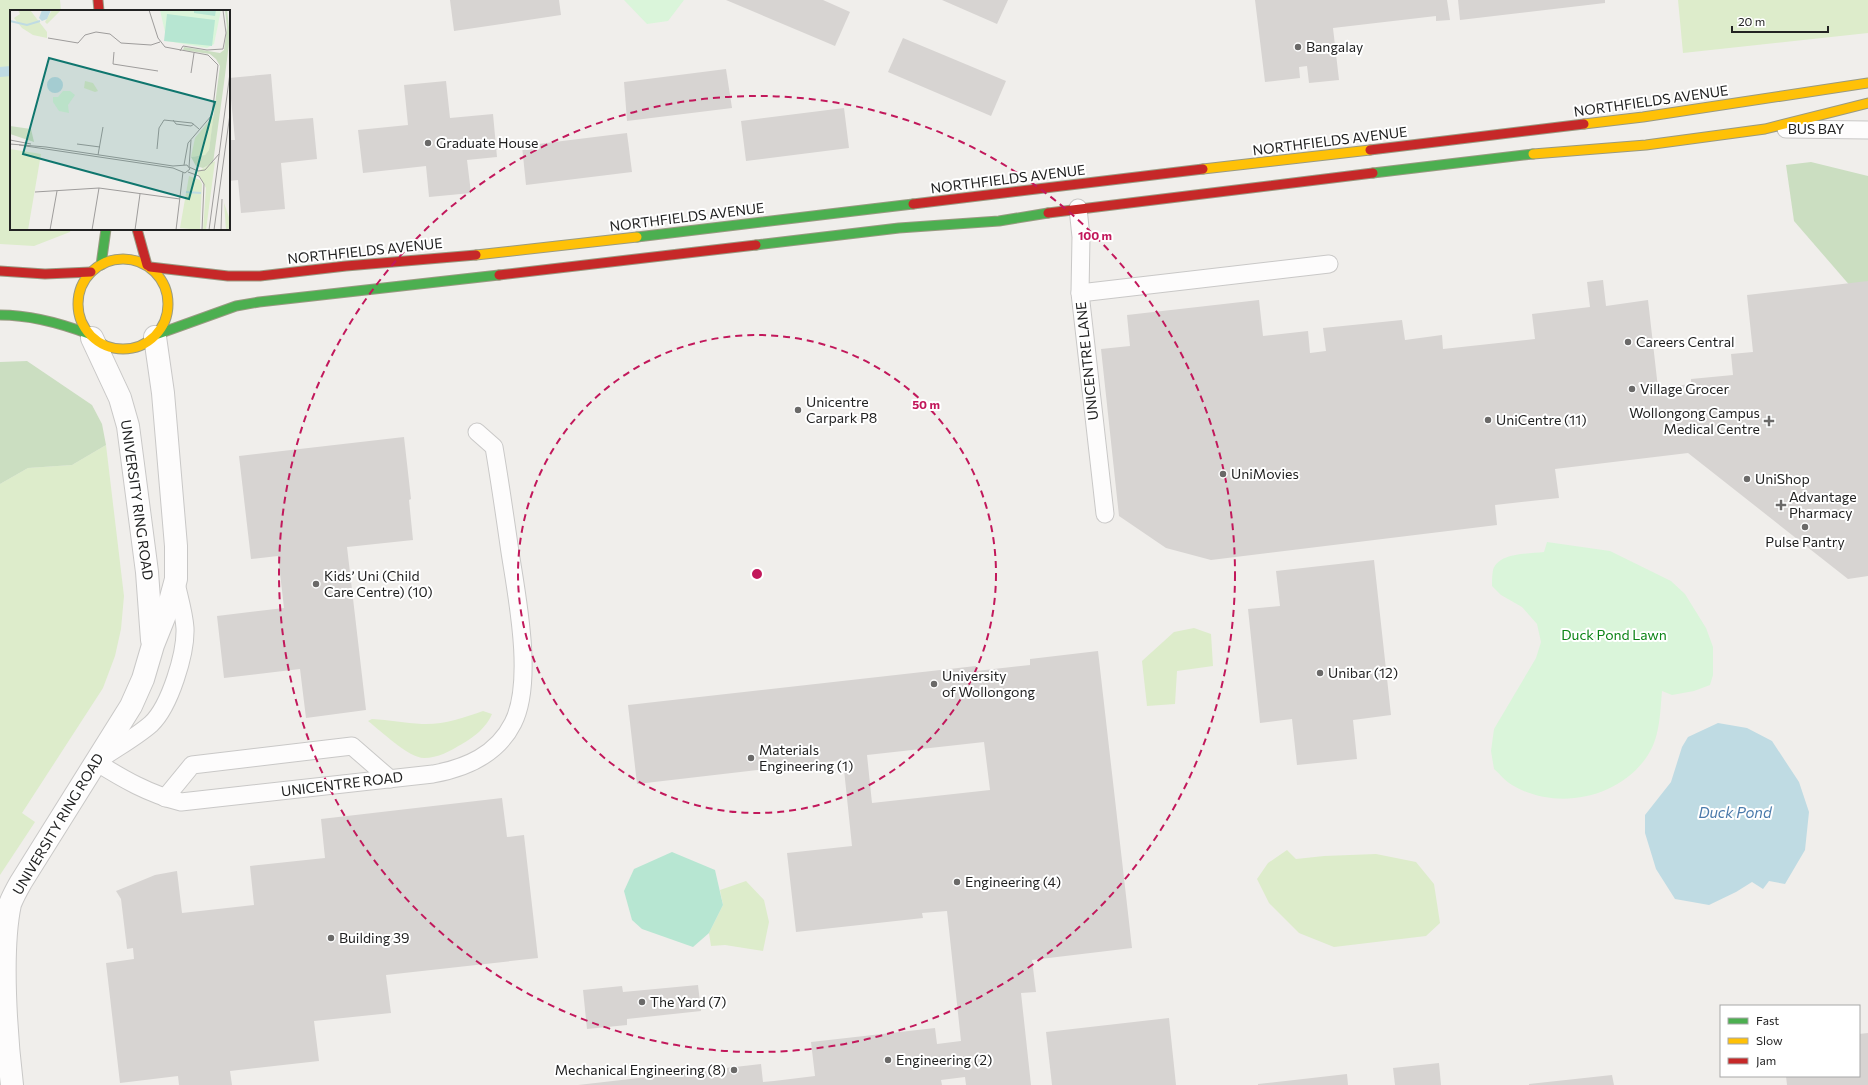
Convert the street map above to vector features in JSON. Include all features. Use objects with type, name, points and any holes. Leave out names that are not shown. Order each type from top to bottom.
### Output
[{"type":"main road","points":[[98,0],[99,10]]},
{"type":"main road","name":"NORTHFIELDS AVENUE","points":[[149,266],[228,276],[260,276],[346,266],[519,251],[1635,118],[1868,83]]},
{"type":"main road","points":[[0,315],[17,315],[42,319],[91,336],[107,346],[124,350],[141,346],[156,336],[236,306],[259,302],[365,291],[899,228],[1000,221],[1078,208],[1561,151],[1646,145],[1765,129],[1868,103]]},
{"type":"main road","points":[[101,265],[106,230]]},
{"type":"main road","points":[[137,230],[149,266]]},
{"type":"main road","points":[[91,336],[80,319],[78,302],[82,285],[91,272],[101,265],[120,258],[140,261],[149,266],[162,279],[168,295],[169,303],[166,320],[156,336]]},
{"type":"main road","points":[[0,271],[19,274],[91,272]]},
{"type":"street","name":"UNIVERSITY RING ROAD","points":[[91,336],[120,398],[128,426],[147,572],[153,645]]},
{"type":"street","name":"UNIVERSITY RING ROAD","points":[[12,1085],[1,993],[0,969],[4,926],[9,905],[21,882],[131,706],[143,679],[153,645],[169,605],[176,579],[176,546],[163,393],[156,336]]},
{"type":"lane","name":"BUS BAY","points":[[1765,129],[1868,130]]},
{"type":"lane","name":"UNICENTRE LANE","points":[[1078,208],[1081,237],[1080,293],[1105,514]]},
{"type":"lane","points":[[1080,293],[1329,264]]},
{"type":"lane","name":"UNICENTRE ROAD","points":[[96,762],[128,782],[165,798],[181,802],[452,771],[470,765],[485,756],[506,734],[514,722],[519,708],[522,685],[522,657],[514,577],[494,447],[477,432]]},
{"type":"lane","points":[[96,762],[151,723],[163,709],[177,674],[184,642],[185,627],[176,579]]},
{"type":"lane","points":[[165,798],[192,765],[352,746],[390,779]]},
{"type":"green space","points":[[0,0],[60,0],[61,10],[10,10],[10,230],[71,230],[70,232],[34,246],[0,244]]},
{"type":"green space","points":[[624,0],[684,0],[668,21],[647,24]]},
{"type":"green space","points":[[1678,0],[1868,0],[1868,33],[1683,53]]},
{"type":"green space","points":[[1811,162],[1868,176],[1868,286],[1852,288],[1794,221],[1786,165]]},
{"type":"green space","points":[[27,361],[92,405],[102,424],[106,445],[72,465],[28,468],[0,484],[0,362]]},
{"type":"green space","points":[[106,445],[124,596],[121,629],[115,656],[103,688],[22,813],[35,822],[0,875],[0,484],[28,468],[72,465]]},
{"type":"green space","name":"Duck Pond Lawn","points":[[1547,542],[1610,551],[1671,581],[1685,594],[1706,628],[1713,647],[1713,675],[1710,685],[1694,691],[1672,695],[1662,691],[1657,735],[1651,751],[1634,772],[1619,783],[1602,791],[1584,797],[1566,799],[1547,798],[1529,793],[1507,782],[1494,769],[1491,751],[1494,729],[1536,658],[1541,642],[1537,624],[1522,607],[1501,595],[1492,586],[1493,570],[1496,564],[1508,557],[1544,552]]},
{"type":"green space","points":[[1194,628],[1211,634],[1213,666],[1177,671],[1175,704],[1147,706],[1142,661],[1174,632]]},
{"type":"green space","points":[[483,711],[492,714],[490,719],[471,739],[444,754],[429,758],[418,757],[411,754],[368,721],[372,719],[430,724],[445,722]]},
{"type":"green space","points":[[1287,850],[1296,859],[1324,856],[1376,854],[1416,862],[1434,884],[1440,923],[1426,936],[1334,947],[1299,933],[1269,903],[1257,879],[1268,863]]},
{"type":"green space","points":[[672,852],[715,870],[723,905],[709,933],[693,947],[642,929],[632,920],[624,891],[634,869]]},
{"type":"green space","points":[[746,881],[764,900],[769,922],[763,951],[725,945],[711,946],[709,933],[723,905],[720,890]]},
{"type":"water","name":"Duck Pond","points":[[1718,723],[1747,728],[1772,741],[1799,782],[1809,812],[1805,850],[1785,884],[1769,881],[1763,889],[1752,882],[1736,892],[1709,905],[1675,899],[1656,869],[1645,833],[1645,815],[1671,782],[1682,747],[1688,737]]},
{"type":"building","points":[[450,0],[559,0],[561,15],[454,31]]},
{"type":"building","points":[[726,0],[823,0],[850,12],[835,46]]},
{"type":"building","points":[[942,0],[1008,0],[997,24]]},
{"type":"building","name":"Bangalay","points":[[1255,0],[1447,0],[1450,20],[1436,21],[1436,16],[1333,28],[1339,80],[1309,83],[1307,66],[1299,67],[1300,78],[1265,82]]},
{"type":"building","points":[[1458,0],[1605,0],[1605,3],[1460,20]]},
{"type":"building","points":[[903,38],[1006,81],[991,116],[888,72]]},
{"type":"building","points":[[726,69],[732,108],[627,121],[624,82]]},
{"type":"building","points":[[271,74],[275,121],[313,118],[317,159],[281,163],[285,209],[241,213],[238,180],[230,181],[230,140],[235,140],[230,78]]},
{"type":"building","name":"Graduate House","points":[[446,81],[450,118],[493,114],[497,157],[467,160],[471,193],[429,197],[426,166],[363,173],[358,130],[408,125],[404,85]]},
{"type":"building","points":[[844,108],[849,148],[746,161],[741,121]]},
{"type":"building","name":"Graduate House","points":[[627,133],[632,172],[526,185],[522,146]]},
{"type":"building","name":"UniCentre (11)","points":[[1603,280],[1606,306],[1648,300],[1658,388],[1691,384],[1691,379],[1733,375],[1731,354],[1753,352],[1747,295],[1868,281],[1868,576],[1848,579],[1688,453],[1555,469],[1559,498],[1495,505],[1497,525],[1211,560],[1166,548],[1119,516],[1101,349],[1130,346],[1127,315],[1259,300],[1263,336],[1308,331],[1310,353],[1326,351],[1323,328],[1402,320],[1405,340],[1442,335],[1443,349],[1535,339],[1532,314],[1590,307],[1587,282]]},
{"type":"building","name":"Kids’ Uni (Child Care Centre) (10)","points":[[404,437],[411,499],[409,500],[413,540],[347,547],[366,710],[306,718],[300,669],[224,678],[217,616],[284,608],[278,556],[251,559],[239,456]]},
{"type":"building","name":"Unibar (12)","points":[[1374,560],[1391,715],[1353,720],[1357,759],[1297,765],[1292,719],[1260,723],[1248,609],[1280,606],[1276,571]]},
{"type":"building","name":"Engineering (4)","points":[[1098,651],[1132,948],[1032,960],[1036,992],[1021,993],[1031,1085],[966,1085],[965,1077],[941,1080],[942,1085],[578,1085],[761,1064],[763,1082],[774,1081],[815,1076],[811,1042],[935,1028],[937,1044],[961,1041],[947,911],[922,913],[923,918],[796,932],[787,853],[852,846],[843,760],[637,784],[628,705],[976,666],[976,671],[1030,665],[1030,659]],"holes":[[[984,742],[990,790],[872,803],[867,755]]]},
{"type":"building","name":"Building 39","points":[[502,798],[507,837],[524,835],[538,958],[386,975],[391,1013],[314,1021],[319,1061],[230,1071],[232,1085],[179,1085],[178,1076],[120,1083],[106,963],[134,959],[133,948],[127,949],[121,899],[116,891],[155,875],[177,871],[182,913],[254,905],[250,866],[325,858],[321,819]]},
{"type":"building","name":"The Yard (7)","points":[[698,985],[701,1011],[627,1019],[627,1025],[587,1029],[583,990],[622,986],[623,992]]},
{"type":"building","points":[[1169,1018],[1176,1085],[1052,1085],[1046,1032]]},
{"type":"building","points":[[1868,1033],[1868,1085],[1787,1085],[1786,1077],[1860,1077],[1860,1034]]},
{"type":"building","points":[[1439,1063],[1441,1085],[1395,1085],[1393,1068]]},
{"type":"building","points":[[1347,1074],[1348,1085],[1258,1085],[1258,1084]]},
{"type":"building","points":[[1612,1075],[1614,1085],[1529,1085],[1529,1084]]},
{"type":"waterway","points":[[0,72],[10,71]]},
{"type":"traffic: fast","points":[[1373,173],[1533,154]]},
{"type":"traffic: fast","points":[[637,237],[913,204]]},
{"type":"traffic: fast","points":[[756,245],[899,228],[999,221],[1048,213]]},
{"type":"traffic: fast","points":[[101,265],[106,230]]},
{"type":"traffic: fast","points":[[158,334],[236,306],[259,302],[499,275]]},
{"type":"traffic: fast","points":[[0,315],[23,316],[45,320],[89,334]]},
{"type":"traffic: slow","points":[[1584,124],[1643,117],[1868,83]]},
{"type":"traffic: slow","points":[[1533,154],[1646,145],[1765,129],[1868,103]]},
{"type":"traffic: slow","points":[[1203,169],[1370,150]]},
{"type":"traffic: slow","points":[[476,255],[637,237]]},
{"type":"traffic: slow","points":[[114,259],[132,259],[148,266],[161,279],[168,295],[168,304],[168,313],[161,329],[148,342],[132,349],[114,349],[98,342],[85,329],[78,313],[78,295],[85,279],[98,266],[114,259]]},
{"type":"traffic: jam","points":[[98,0],[99,10]]},
{"type":"traffic: jam","points":[[1370,150],[1584,124]]},
{"type":"traffic: jam","points":[[913,204],[1203,169]]},
{"type":"traffic: jam","points":[[1048,213],[1373,173]]},
{"type":"traffic: jam","points":[[137,230],[147,265]]},
{"type":"traffic: jam","points":[[499,275],[756,245]]},
{"type":"traffic: jam","points":[[150,267],[228,276],[260,276],[346,266],[476,255]]},
{"type":"traffic: jam","points":[[0,271],[45,274],[91,272]]},
{"type":"place","name":"Bangalay","points":[[1298,47]]},
{"type":"place","name":"Graduate House","points":[[428,143]]},
{"type":"place","name":"Careers Central","points":[[1628,342]]},
{"type":"place","name":"Village Grocer","points":[[1632,389]]},
{"type":"place","name":"Unicentre Carpark P8","points":[[798,410]]},
{"type":"place","name":"UniCentre (11)","points":[[1488,420]]},
{"type":"place","name":"Wollongong Campus Medical Centre","points":[[1769,421]]},
{"type":"place","name":"UniMovies","points":[[1223,474]]},
{"type":"place","name":"UniShop","points":[[1747,479]]},
{"type":"place","name":"Advantage Pharmacy","points":[[1781,505]]},
{"type":"place","name":"Pulse Pantry","points":[[1805,527]]},
{"type":"place","name":"Kids’ Uni (Child Care Centre) (10)","points":[[316,584]]},
{"type":"place","name":"Unibar (12)","points":[[1320,673]]},
{"type":"place","name":"University of Wollongong","points":[[934,684]]},
{"type":"place","name":"Materials Engineering (1)","points":[[751,758]]},
{"type":"place","name":"Engineering (4)","points":[[957,882]]},
{"type":"place","name":"Building 39","points":[[331,938]]},
{"type":"place","name":"The Yard (7)","points":[[642,1002]]},
{"type":"place","name":"Engineering (2)","points":[[888,1060]]},
{"type":"place","name":"Mechanical Engineering (8)","points":[[734,1070]]}]
